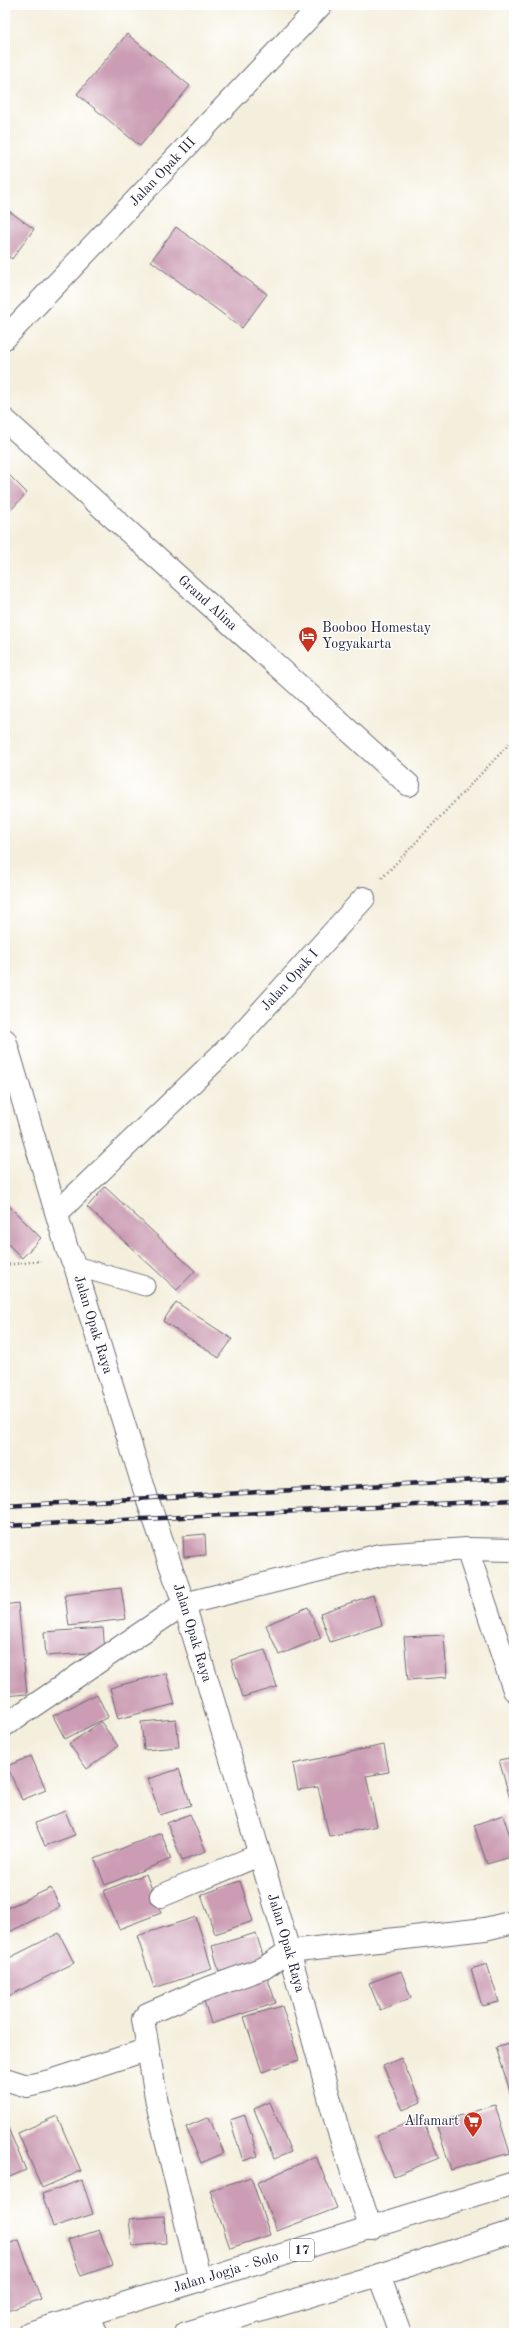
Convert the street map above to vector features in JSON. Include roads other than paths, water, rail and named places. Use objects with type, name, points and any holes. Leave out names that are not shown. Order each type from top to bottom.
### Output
[{"type":"main road","name":"Jalan Opak III","points":[[5,338],[321,5]]},
{"type":"main road","name":"Grand Alina","points":[[5,420],[409,785]]},
{"type":"main road","name":"Jalan Opak I","points":[[58,1212],[232,1044],[364,898]]},
{"type":"main road","name":"Jalan Opak Raya","points":[[5,1040],[71,1258],[152,1511],[184,1604],[289,1951],[337,2126],[370,2229]]},
{"type":"main road","points":[[467,1549],[514,1690]]},
{"type":"main road","points":[[5,1725],[184,1604],[380,1555],[467,1549],[514,1550]]},
{"type":"main road","points":[[161,1896],[259,1855]]},
{"type":"main road","points":[[200,2281],[170,2162],[146,2050],[143,2019],[147,2014],[200,1991],[264,1968],[289,1951],[485,1928],[514,1922]]},
{"type":"main road","points":[[5,2079],[27,2086],[50,2081],[146,2050]]},
{"type":"main road","name":"Jalan Jogja - Solo","points":[[29,2333],[92,2324],[200,2281],[514,2183]]},
{"type":"main road","points":[[186,2333],[379,2275],[514,2231]]},
{"type":"main road","points":[[379,2275],[400,2333]]},
{"type":"lane","points":[[71,1258],[145,1286]]},
{"type":"railway","points":[[5,1506],[514,1478]]},
{"type":"railway","points":[[5,1526],[514,1500]]},
{"type":"place","name":"Booboo Homestay Yogyakarta","points":[[308,653]]},
{"type":"place","name":"Alfamart","points":[[473,2138]]}]
